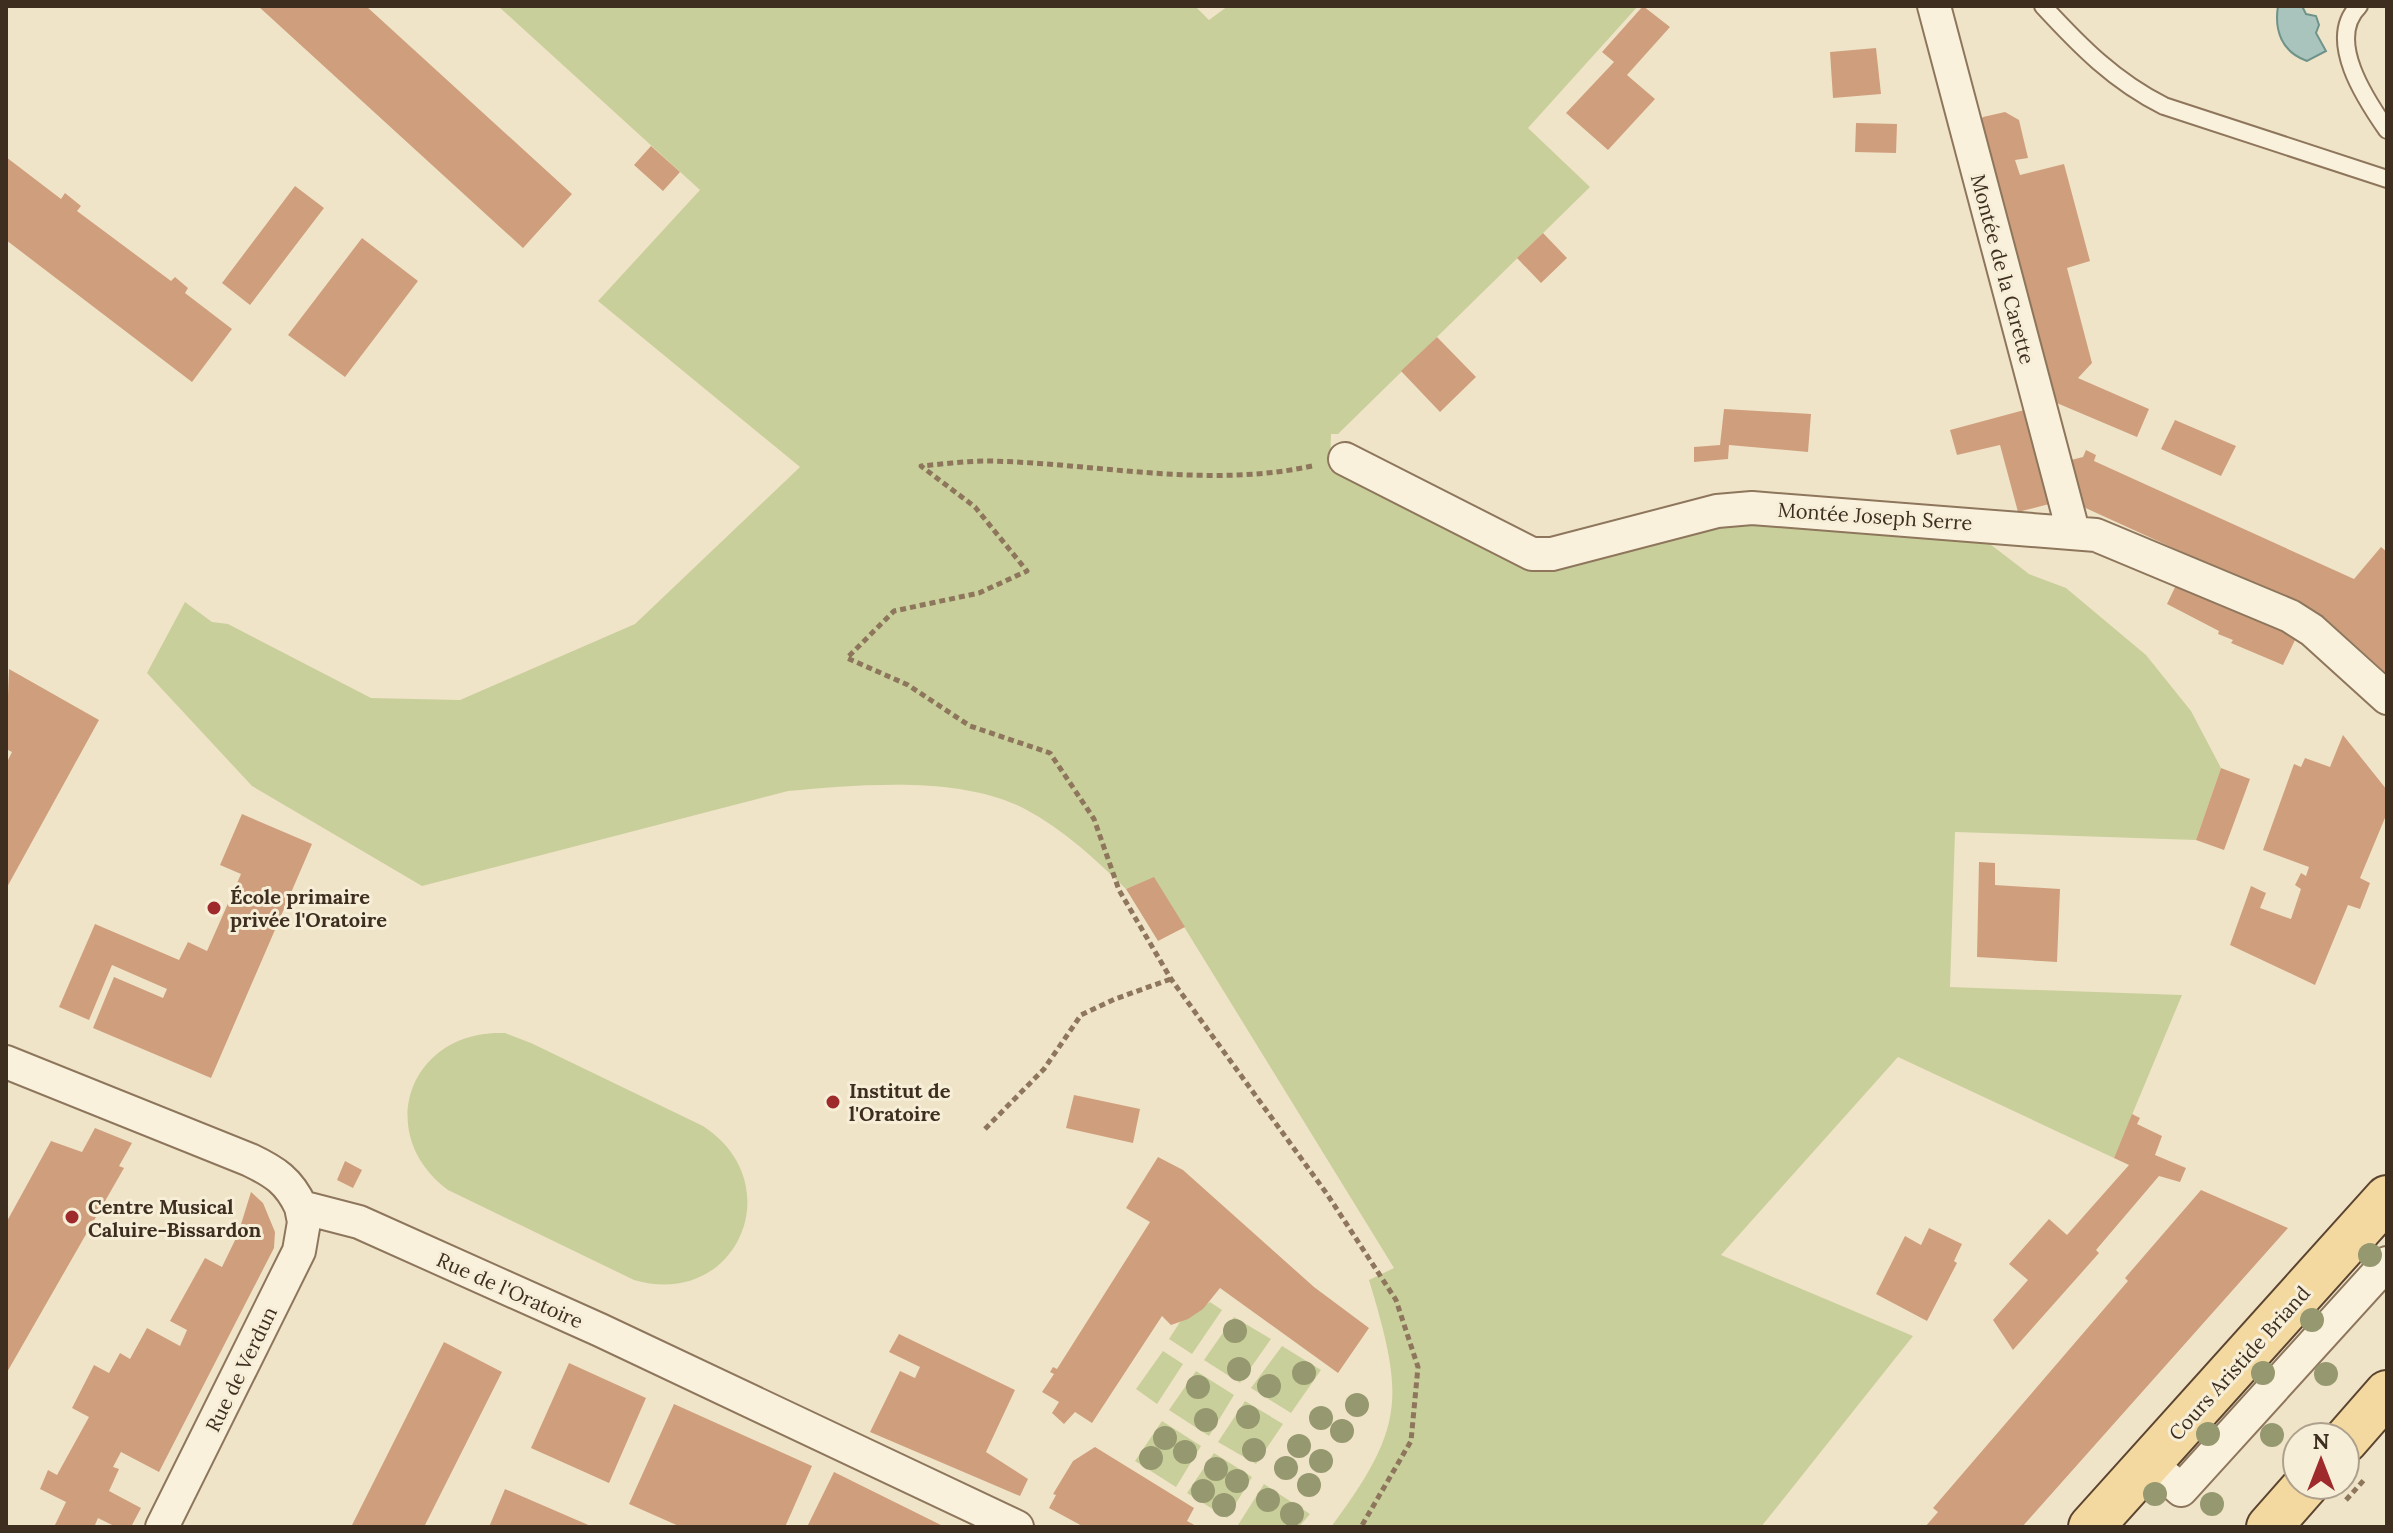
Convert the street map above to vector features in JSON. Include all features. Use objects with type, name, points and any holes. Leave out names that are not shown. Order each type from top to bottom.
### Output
[{"type":"main road","name":"Cours Aristide Briand","points":[[2091,1527],[2387,1198]]},
{"type":"main road","points":[[2361,1448],[2387,1393]]},
{"type":"main road","points":[[2269,1527],[2314,1501]]},
{"type":"street","name":"Montée de la Carette","points":[[1934,6],[2073,531]]},
{"type":"street","name":"Montée Joseph Serre","points":[[1345,459],[1532,554],[1552,554],[1717,511],[1752,508],[2073,531],[2116,541],[2290,616],[2312,630],[2387,698]]},
{"type":"street","points":[[6,1062],[278,1174],[293,1189],[301,1207]]},
{"type":"street","name":"Rue de Verdun","points":[[162,1527],[299,1251],[304,1222],[301,1207]]},
{"type":"street","name":"Rue de l'Oratoire","points":[[301,1207],[359,1222],[600,1330],[1017,1527]]},
{"type":"street","points":[[2149,1462],[2181,1490],[2387,1263]]},
{"type":"lane","points":[[2043,6],[2090,58],[2141,94],[2164,106],[2387,179]]},
{"type":"lane","points":[[2359,6],[2350,14],[2345,31],[2350,61],[2368,102],[2387,130]]},
{"type":"path","points":[[1345,459],[1267,476],[1155,474],[987,461],[921,466],[975,507],[1027,571],[979,593],[894,611],[847,658],[908,685],[970,726],[1050,753],[1094,819],[1119,890],[1171,979],[1327,1194],[1396,1300],[1418,1367],[1411,1441],[1361,1527]]},
{"type":"path","points":[[985,1129],[1044,1069],[1081,1015],[1171,979]]},
{"type":"green space","points":[[498,6],[1195,6],[1209,20],[1228,6],[1638,6],[1528,128],[1590,187],[1338,434],[1331,434],[1330,470],[1520,564],[1712,527],[1760,522],[1990,544],[2029,574],[2066,588],[2146,655],[2191,711],[2221,768],[2196,840],[1955,832],[1950,987],[2182,995],[2114,1158],[1898,1057],[1721,1255],[1913,1336],[1761,1527],[1331,1527],[1374,1462],[1385,1435],[1391,1410],[1392,1383],[1388,1354],[1369,1280],[1394,1268],[1154,878],[1126,889],[1065,835],[1025,809],[999,798],[940,787],[877,785],[788,791],[422,886],[252,786],[147,673],[185,602],[212,622],[228,624],[371,698],[460,700],[635,624],[800,467],[598,301],[700,190]]},
{"type":"green space","points":[[505,1033],[703,1126],[730,1150],[744,1179],[747,1208],[740,1236],[724,1260],[700,1277],[670,1284],[634,1280],[448,1190],[425,1167],[411,1141],[408,1114],[412,1089],[425,1066],[445,1048],[472,1036]]},
{"type":"green space","points":[[1210,1302],[1222,1310],[1192,1354],[1169,1339],[1180,1322]]},
{"type":"green space","points":[[1234,1317],[1271,1339],[1240,1383],[1204,1360]]},
{"type":"green space","points":[[1282,1346],[1321,1370],[1291,1413],[1251,1388]]},
{"type":"green space","points":[[1163,1351],[1183,1364],[1157,1404],[1136,1389]]},
{"type":"green space","points":[[1196,1371],[1234,1395],[1209,1436],[1169,1410]]},
{"type":"green space","points":[[1245,1401],[1283,1424],[1256,1464],[1218,1442]]},
{"type":"green space","points":[[1162,1421],[1201,1446],[1176,1487],[1135,1461]]},
{"type":"green space","points":[[1214,1453],[1252,1477],[1227,1518],[1187,1493]]},
{"type":"green space","points":[[1264,1484],[1310,1514],[1299,1527],[1238,1525]]},
{"type":"water","points":[[2278,6],[2302,6],[2306,14],[2316,16],[2319,25],[2316,33],[2326,51],[2307,61],[2291,52],[2279,32]]},
{"type":"building","points":[[258,6],[366,6],[572,194],[523,248]]},
{"type":"building","points":[[1643,6],[1670,27],[1627,75],[1655,99],[1608,150],[1566,113],[1614,62],[1602,52]]},
{"type":"building","points":[[1876,48],[1881,94],[1833,98],[1830,52]]},
{"type":"building","points":[[2005,112],[2019,120],[2028,158],[2015,160],[2020,175],[2064,164],[2090,261],[2067,268],[2092,363],[2078,378],[2149,409],[2137,437],[2052,401],[1977,126],[1983,117]]},
{"type":"building","points":[[1856,123],[1897,124],[1896,153],[1855,152]]},
{"type":"building","points":[[651,146],[680,172],[663,191],[634,165]]},
{"type":"building","points":[[6,157],[61,199],[65,193],[81,206],[77,211],[171,281],[175,277],[188,288],[185,293],[232,329],[192,382],[6,240]]},
{"type":"building","points":[[295,186],[324,208],[250,305],[222,283]]},
{"type":"building","points":[[1543,233],[1567,258],[1541,283],[1517,258]]},
{"type":"building","points":[[362,238],[418,281],[345,377],[288,335]]},
{"type":"building","points":[[1437,337],[1476,377],[1440,412],[1401,371]]},
{"type":"building","points":[[1724,409],[1811,414],[1808,452],[1729,445],[1728,459],[1694,462],[1694,447],[1720,445]]},
{"type":"building","points":[[2028,409],[2053,503],[2018,512],[2000,445],[1957,455],[1950,430]]},
{"type":"building","points":[[2175,420],[2236,446],[2221,476],[2161,449]]},
{"type":"building","points":[[2086,450],[2096,455],[2094,461],[2354,579],[2381,547],[2387,552],[2387,674],[2324,617],[2079,505],[2067,461],[2083,457]]},
{"type":"building","points":[[2177,583],[2282,626],[2296,638],[2283,665],[2231,643],[2233,640],[2218,634],[2219,631],[2167,604]]},
{"type":"building","points":[[9,669],[99,720],[6,889],[6,764],[12,752],[6,749]]},
{"type":"building","points":[[2343,735],[2387,790],[2387,813],[2360,878],[2370,883],[2360,909],[2348,905],[2315,985],[2230,945],[2251,886],[2266,893],[2260,908],[2291,919],[2301,889],[2295,885],[2301,873],[2306,876],[2309,867],[2263,850],[2294,764],[2301,767],[2305,758],[2330,767]]},
{"type":"building","points":[[2221,768],[2250,779],[2224,850],[2196,840]]},
{"type":"building","points":[[242,814],[312,844],[211,1078],[93,1028],[114,977],[163,998],[167,989],[112,965],[89,1020],[59,1007],[95,924],[179,960],[188,942],[207,951],[241,874],[220,865]]},
{"type":"building","points":[[1979,862],[1995,863],[1995,885],[2060,889],[2057,962],[1977,957]]},
{"type":"building","points":[[1154,877],[1185,927],[1158,941],[1126,889]]},
{"type":"building","points":[[1074,1095],[1140,1109],[1133,1143],[1066,1128]]},
{"type":"building","points":[[2132,1114],[2140,1118],[2137,1124],[2162,1136],[2155,1155],[2186,1168],[2180,1182],[2159,1176],[2096,1250],[2099,1253],[2013,1350],[1993,1320],[2028,1280],[2009,1264],[2049,1219],[2067,1235],[2129,1165],[2114,1158]]},
{"type":"building","points":[[95,1128],[132,1143],[119,1166],[124,1168],[6,1374],[6,1223],[51,1141],[82,1152]]},
{"type":"building","points":[[1158,1157],[1183,1170],[1314,1287],[1369,1328],[1338,1373],[1220,1288],[1203,1309],[1188,1319],[1171,1325],[1162,1316],[1092,1423],[1075,1412],[1064,1424],[1052,1413],[1059,1402],[1042,1392],[1054,1374],[1050,1372],[1053,1367],[1057,1369],[1150,1222],[1126,1208]]},
{"type":"building","points":[[345,1161],[362,1170],[353,1188],[337,1180]]},
{"type":"building","points":[[2201,1190],[2288,1228],[2022,1527],[1925,1527],[1938,1512],[1933,1508],[2128,1281],[2125,1278]]},
{"type":"building","points":[[251,1192],[263,1203],[275,1232],[274,1248],[159,1472],[121,1452],[113,1467],[119,1469],[109,1491],[141,1508],[131,1527],[116,1527],[98,1518],[95,1525],[100,1527],[54,1527],[66,1502],[40,1489],[48,1470],[57,1475],[89,1417],[72,1408],[94,1365],[109,1373],[120,1353],[130,1359],[147,1328],[180,1346],[187,1330],[170,1321],[205,1258],[222,1267],[238,1234]]},
{"type":"building","points":[[1929,1228],[1962,1244],[1954,1261],[1957,1263],[1927,1321],[1876,1294],[1905,1236],[1921,1245]]},
{"type":"building","points":[[899,1334],[1015,1390],[986,1452],[1028,1479],[1020,1496],[870,1432],[900,1371],[915,1378],[920,1367],[889,1352]]},
{"type":"building","points":[[444,1342],[502,1372],[424,1527],[351,1527]]},
{"type":"building","points":[[569,1363],[646,1398],[609,1483],[531,1448]]},
{"type":"building","points":[[674,1404],[812,1466],[785,1527],[681,1527],[629,1504]]},
{"type":"building","points":[[1095,1447],[1194,1508],[1187,1521],[1198,1527],[1084,1527],[1049,1508],[1056,1495],[1053,1494],[1073,1461]]},
{"type":"building","points":[[834,1472],[945,1527],[807,1527]]},
{"type":"building","points":[[505,1489],[593,1527],[489,1527]]},
{"type":"place","name":"École primaire privée l'Oratoire","points":[[214,908]]},
{"type":"place","name":"Institut de l'Oratoire","points":[[833,1102]]},
{"type":"place","name":"Centre Musical Caluire-Bissardon","points":[[72,1217]]}]
